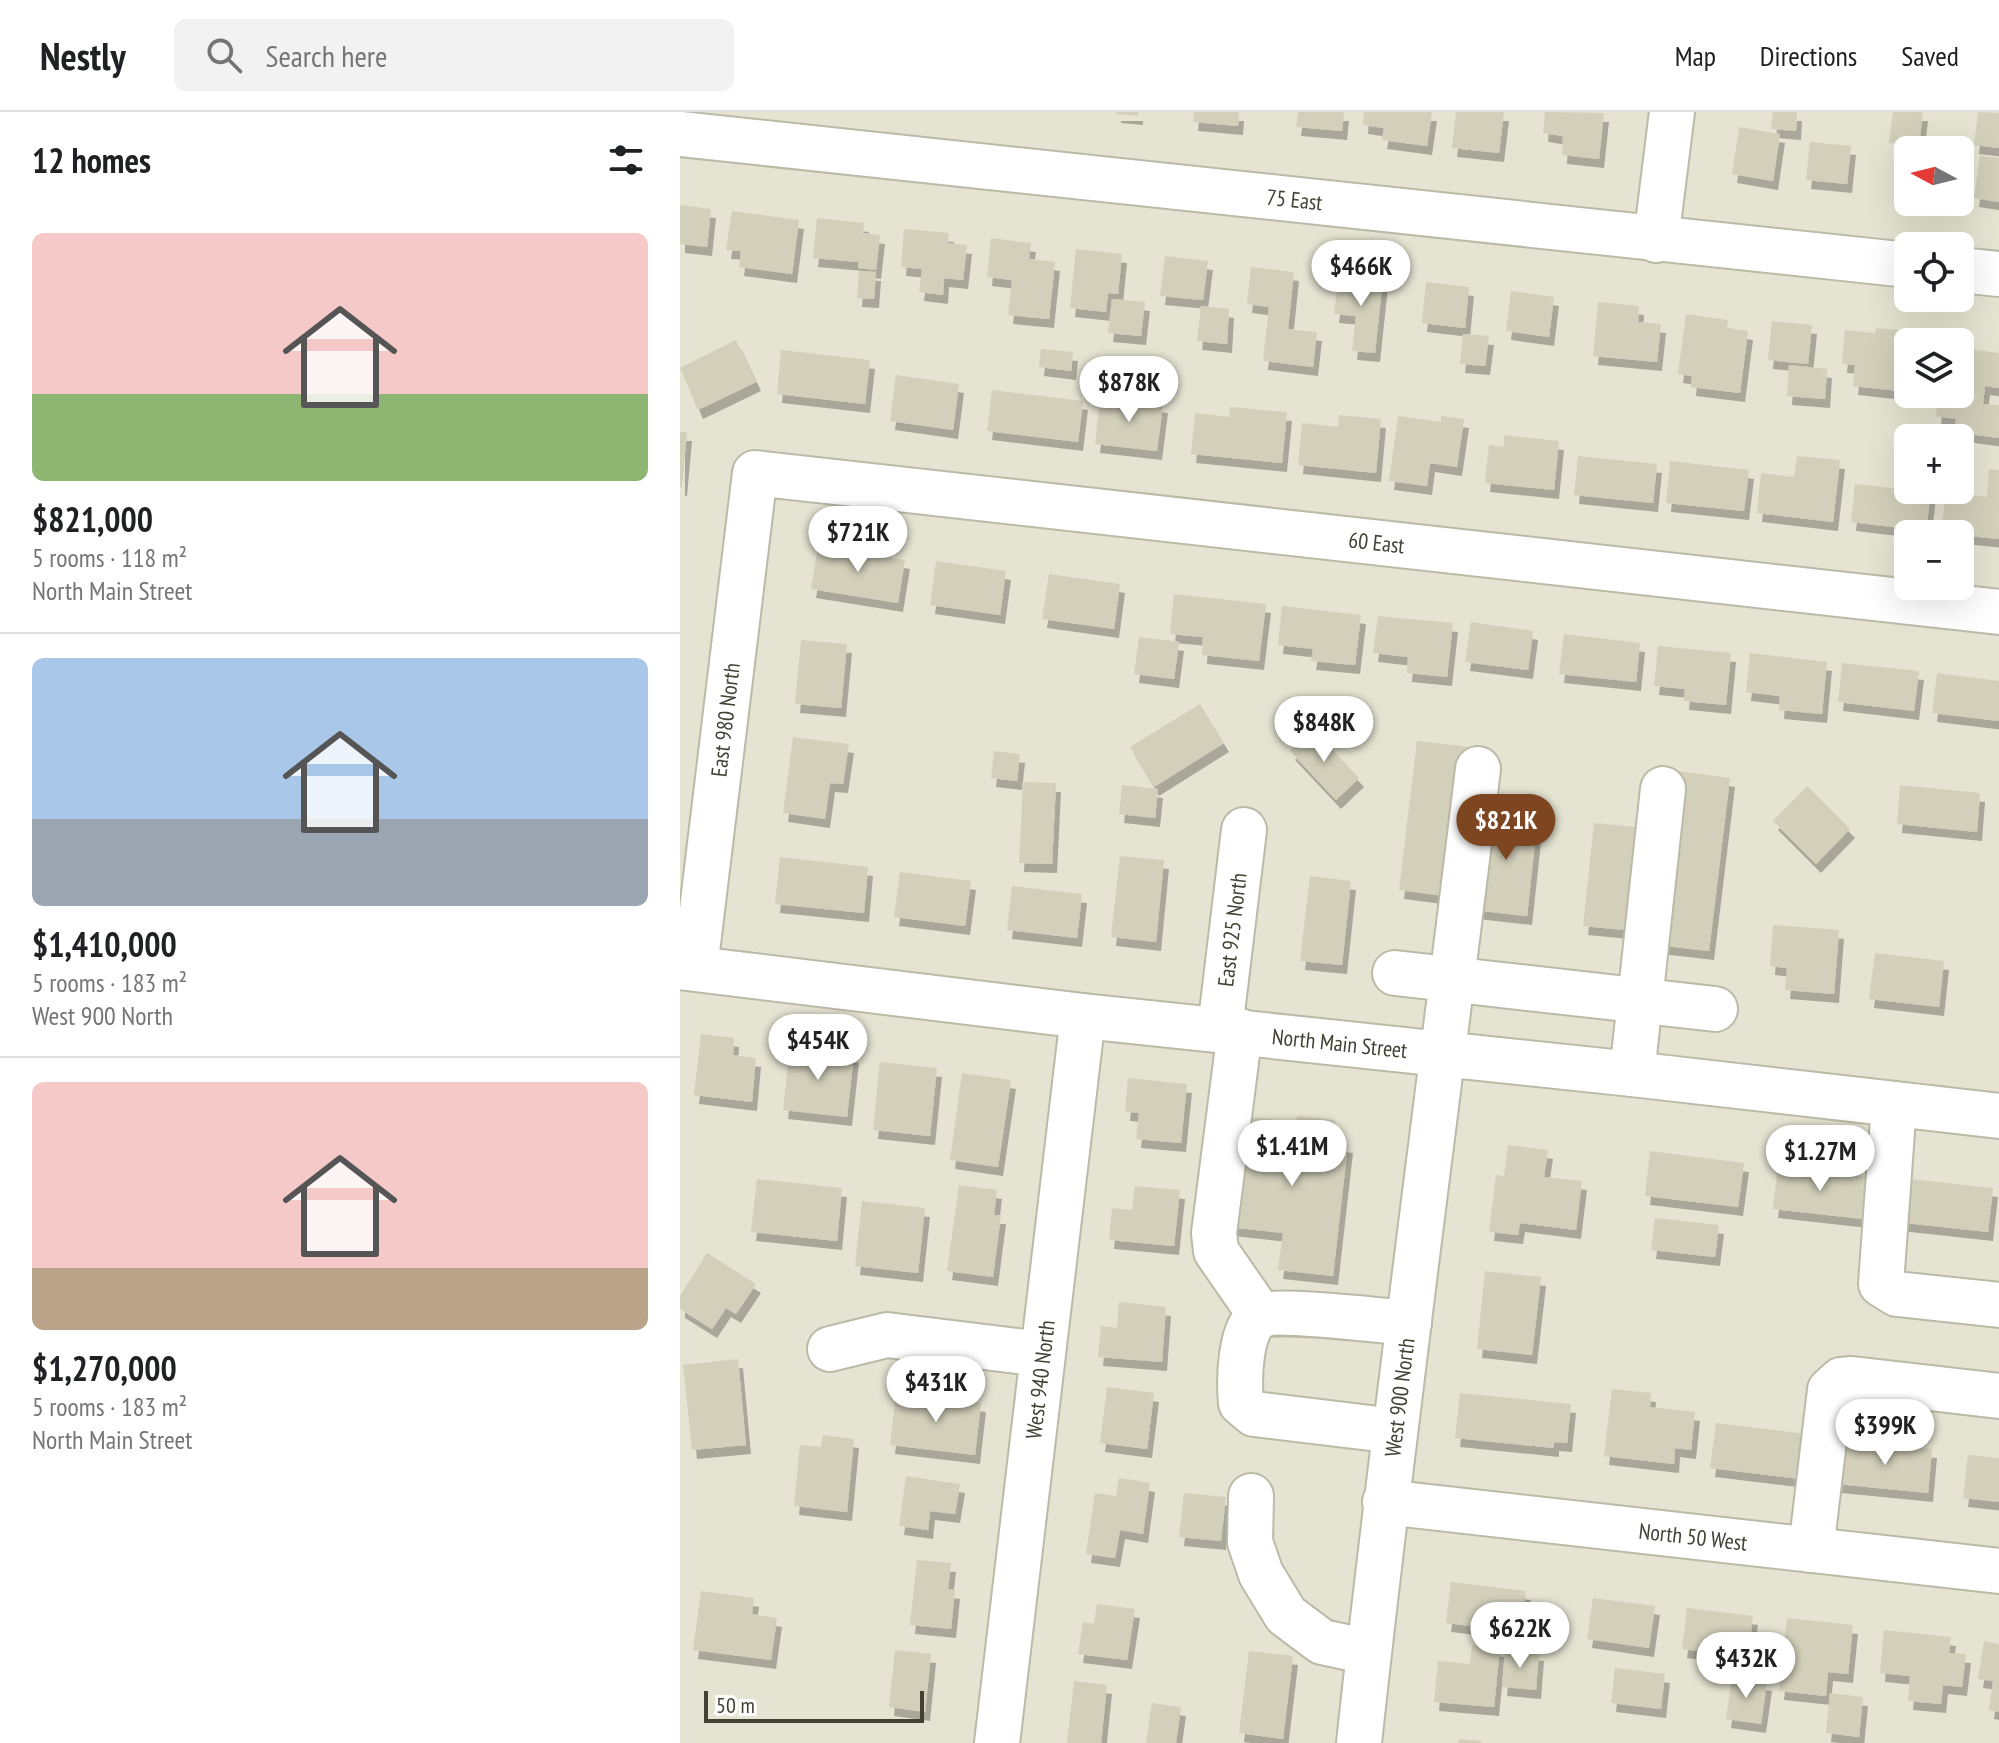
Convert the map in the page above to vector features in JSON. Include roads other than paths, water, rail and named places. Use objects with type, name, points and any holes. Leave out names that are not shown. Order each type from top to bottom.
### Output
[{"type":"street","points":[[1656,240],[1672,112]]},
{"type":"street","name":"75 East","points":[[680,134],[1894,264]]},
{"type":"street","points":[[1974,271],[1999,274]]},
{"type":"street","name":"60 East","points":[[755,473],[1999,612]]},
{"type":"street","name":"East 980 North","points":[[687,967],[755,473]]},
{"type":"street","name":"West 900 North","points":[[1359,1743],[1385,1502],[1478,769]]},
{"type":"street","points":[[1632,1074],[1663,789]]},
{"type":"street","name":"East 925 North","points":[[1244,830],[1214,1233],[1216,1251],[1261,1316]]},
{"type":"street","name":"North Main Street","points":[[687,967],[1083,1016],[1999,1116]]},
{"type":"street","points":[[1395,973],[1715,1009]]},
{"type":"street","name":"West 940 North","points":[[997,1743],[1083,1016]]},
{"type":"street","points":[[1894,1104],[1881,1284],[1897,1294],[1999,1305]]},
{"type":"street","points":[[1395,1431],[1254,1414],[1241,1403],[1239,1384],[1247,1329],[1261,1316],[1286,1314],[1409,1323]]},
{"type":"street","points":[[830,1349],[887,1335],[1042,1354]]},
{"type":"street","points":[[1811,1550],[1830,1390],[1841,1380],[1999,1396]]},
{"type":"street","points":[[1251,1496],[1250,1542],[1261,1574],[1286,1615],[1322,1642],[1369,1652]]},
{"type":"street","name":"North 50 West","points":[[1385,1502],[1999,1571]]}]
